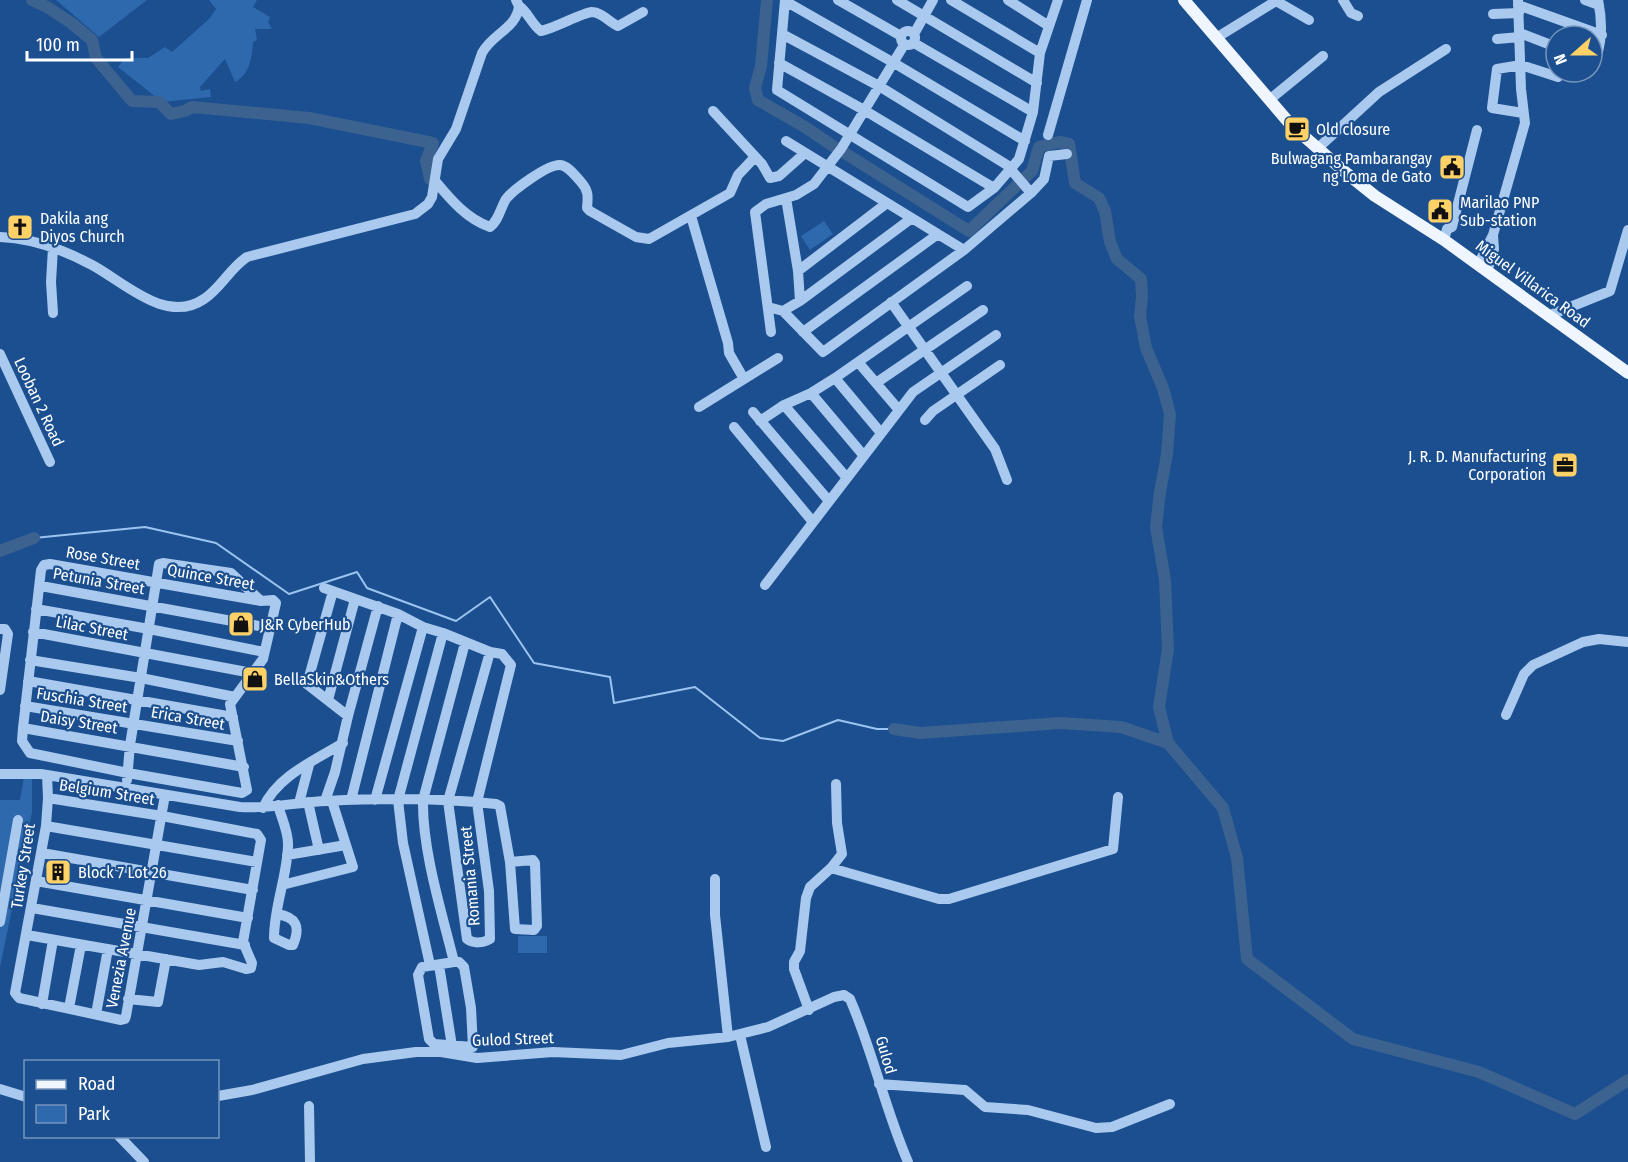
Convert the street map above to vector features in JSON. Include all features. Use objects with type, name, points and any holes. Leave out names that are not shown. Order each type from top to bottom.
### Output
[{"type":"main road","name":"Miguel Villarica Road","points":[[1184,0],[1291,125],[1375,196],[1444,240],[1628,373]]},
{"type":"street","points":[[838,0],[1033,112]]},
{"type":"street","points":[[897,0],[1037,83]]},
{"type":"street","points":[[771,332],[755,212],[766,204],[796,195],[814,184],[849,135],[933,0]]},
{"type":"street","points":[[951,0],[1040,53]]},
{"type":"street","points":[[1008,0],[1049,26]]},
{"type":"street","points":[[1025,141],[785,1],[777,90],[968,207],[994,188],[1019,159],[1025,141],[1033,112],[1040,53],[1058,0]]},
{"type":"street","points":[[1048,135],[1087,0]]},
{"type":"street","points":[[1342,0],[1351,13],[1358,16]]},
{"type":"street","points":[[1585,0],[1598,3],[1601,24]]},
{"type":"street","points":[[1216,38],[1276,1],[1309,20]]},
{"type":"street","points":[[517,3],[541,31],[592,12],[618,26],[643,12]]},
{"type":"street","points":[[0,237],[36,242],[53,248],[92,265],[141,297],[155,303],[184,306],[204,299],[239,262],[247,257],[415,214],[428,204],[432,197],[438,159],[456,129],[482,53],[486,45],[515,20],[517,3]]},
{"type":"street","points":[[1482,268],[1524,123],[1518,6]]},
{"type":"street","points":[[1493,14],[1518,6],[1570,24]]},
{"type":"street","points":[[782,34],[879,86],[1007,165],[1024,186]]},
{"type":"street","points":[[1497,39],[1520,35],[1544,43]]},
{"type":"street","points":[[1318,148],[1379,92],[1446,49]]},
{"type":"street","points":[[1269,100],[1323,56]]},
{"type":"street","points":[[778,63],[864,110],[994,188]]},
{"type":"street","points":[[1523,113],[1493,110],[1491,107],[1495,71],[1501,67],[1521,65],[1544,72]]},
{"type":"street","points":[[712,111],[755,157],[770,178],[775,178],[805,153]]},
{"type":"street","points":[[1444,240],[1447,229],[1452,227],[1477,130]]},
{"type":"street","points":[[786,141],[964,250]]},
{"type":"street","points":[[768,307],[783,311],[823,352],[964,250],[1024,186],[1044,178],[1049,156],[1067,154]]},
{"type":"street","points":[[436,182],[451,201],[469,216],[490,227],[498,219],[504,202],[514,190],[553,165],[562,165],[569,168],[586,189],[589,195],[587,208],[590,211],[636,237],[648,239],[730,193],[738,175],[755,157]]},
{"type":"street","points":[[786,198],[798,271],[800,302]]},
{"type":"street","points":[[798,271],[887,203]]},
{"type":"street","points":[[691,216],[729,353],[744,379]]},
{"type":"street","points":[[783,311],[800,302],[912,218]]},
{"type":"street","points":[[1548,316],[1610,291],[1628,230]]},
{"type":"street","points":[[803,332],[938,234]]},
{"type":"street","points":[[53,248],[51,282],[53,313]]},
{"type":"street","points":[[760,421],[784,405],[811,393],[835,378],[967,286]]},
{"type":"street","points":[[891,303],[995,449],[1007,480]]},
{"type":"street","points":[[876,383],[983,310]]},
{"type":"street","points":[[765,585],[914,392],[996,335]]},
{"type":"street","name":"Looban 2 Road","points":[[0,354],[50,462]]},
{"type":"street","points":[[699,407],[778,358]]},
{"type":"street","points":[[858,362],[899,410]]},
{"type":"street","points":[[925,420],[933,411],[1000,365]]},
{"type":"street","points":[[835,378],[881,433]]},
{"type":"street","points":[[811,393],[864,456]]},
{"type":"street","points":[[784,405],[847,478]]},
{"type":"street","points":[[753,412],[829,501]]},
{"type":"street","points":[[734,427],[813,522]]},
{"type":"street","points":[[40,586],[22,728],[22,741],[30,753],[44,758],[128,773],[242,793],[247,790],[244,767],[230,704],[263,659],[276,603],[273,600],[261,601],[231,573],[159,564],[133,724],[130,745],[128,773],[126,789]]},
{"type":"street","name":"Rose Street","points":[[40,586],[41,570],[44,565],[156,583]]},
{"type":"street","name":"Quince Street","points":[[156,583],[261,601]]},
{"type":"street","name":"Petunia Street","points":[[40,586],[270,628]]},
{"type":"street","points":[[348,716],[304,682],[328,590],[378,606],[465,643],[502,654],[512,665],[477,802]]},
{"type":"street","points":[[328,700],[355,599]]},
{"type":"street","points":[[282,885],[354,872],[329,801],[348,716],[378,606]]},
{"type":"street","points":[[36,609],[264,652]]},
{"type":"street","points":[[351,800],[398,614]]},
{"type":"street","points":[[375,800],[423,627]]},
{"type":"street","points":[[0,629],[5,629],[8,634],[0,690]]},
{"type":"street","name":"Lilac Street","points":[[33,632],[252,673]]},
{"type":"street","points":[[443,633],[398,800],[405,853],[435,965],[452,1046]]},
{"type":"street","points":[[1506,715],[1524,674],[1533,665],[1583,642],[1599,639],[1628,642]]},
{"type":"street","points":[[454,962],[434,884],[423,814],[423,800],[465,643]]},
{"type":"street","points":[[448,801],[490,652]]},
{"type":"street","points":[[30,660],[141,678],[235,697]]},
{"type":"street","points":[[28,681],[233,717]]},
{"type":"street","name":"Fuschia Street","points":[[25,706],[133,724]]},
{"type":"street","name":"Erica Street","points":[[133,724],[238,741]]},
{"type":"street","name":"Daisy Street","points":[[22,728],[130,745],[244,767]]},
{"type":"street","points":[[262,808],[268,796],[285,779],[343,743]]},
{"type":"street","name":"Turkey Street","points":[[42,1004],[16,996],[15,993],[46,826],[48,798],[44,758]]},
{"type":"street","points":[[309,765],[304,803],[319,850]]},
{"type":"street","points":[[0,774],[44,775],[240,807],[262,808],[351,800],[423,800],[496,804],[500,806],[510,862],[515,929],[534,930],[537,926],[535,863],[533,860],[510,862]]},
{"type":"street","points":[[809,1010],[794,969],[794,962],[800,951],[806,898],[810,887],[831,868],[842,854],[837,823],[836,783]]},
{"type":"street","name":"Venezia Avenue","points":[[96,1014],[125,1019],[158,845],[165,795]]},
{"type":"street","points":[[831,868],[949,900],[1113,849],[1118,797]]},
{"type":"street","name":"Belgium Street","points":[[48,798],[257,834],[260,837],[257,862]]},
{"type":"street","name":"Romania Street","points":[[448,801],[467,939],[472,942],[483,942],[490,939],[489,891],[477,802]]},
{"type":"street","points":[[277,914],[289,844],[278,805]]},
{"type":"street","points":[[0,921],[5,866],[18,820]]},
{"type":"street","points":[[27,934],[199,965],[223,962],[246,969],[251,968],[252,963],[243,942],[257,862],[46,826]]},
{"type":"street","points":[[287,855],[346,845]]},
{"type":"street","points":[[42,854],[253,890]]},
{"type":"street","points":[[715,879],[715,915],[728,1037]]},
{"type":"street","points":[[36,881],[248,918]]},
{"type":"street","points":[[32,908],[245,945]]},
{"type":"street","points":[[53,940],[42,1004],[96,1014],[108,949]]},
{"type":"street","points":[[69,1008],[81,945]]},
{"type":"street","points":[[128,999],[158,1002],[166,959]]},
{"type":"street","points":[[454,962],[459,962],[464,967],[471,1008],[473,1047],[434,1044],[429,1039],[418,975],[422,967],[454,962]]},
{"type":"street","name":"Gulod","points":[[809,1010],[834,997],[844,996],[850,999],[870,1048],[879,1084],[908,1162]]},
{"type":"street","name":"Gulod Street","points":[[219,1096],[252,1090],[363,1059],[416,1052],[441,1052],[477,1058],[553,1052],[621,1055],[668,1042],[740,1035],[768,1028],[809,1010]]},
{"type":"street","points":[[740,1035],[766,1147]]},
{"type":"street","points":[[879,1084],[965,1090],[985,1107],[1028,1110],[1096,1128],[1112,1126],[1170,1104]]},
{"type":"street","points":[[0,1089],[24,1096]]},
{"type":"street","points":[[309,1106],[310,1162]]},
{"type":"street","points":[[120,1138],[144,1162]]},
{"type":"green space","points":[[56,0],[147,0],[99,37]]},
{"type":"green space","points":[[209,0],[257,0],[253,7],[270,17],[268,22],[272,29],[255,29],[257,40],[253,42],[249,65],[240,79],[235,82],[225,59],[200,87],[201,91],[210,89],[211,97],[162,102],[118,67],[125,58],[148,58],[165,47],[172,52],[209,19],[216,9]]},
{"type":"green space","points":[[824,221],[833,234],[810,250],[801,236]]},
{"type":"green space","points":[[24,777],[32,778],[32,812],[0,967],[0,800],[20,800]]},
{"type":"green space","points":[[518,936],[547,936],[547,953],[518,953]]},
{"type":"waterway","points":[[32,0],[70,22],[92,40],[96,58],[132,101],[159,102],[171,114],[192,107],[309,118],[433,143],[426,161],[430,179]]},
{"type":"waterway","points":[[767,0],[761,66],[755,88],[758,100],[836,148]]},
{"type":"waterway","points":[[843,152],[969,231],[1032,171],[1039,147],[1059,142],[1069,144],[1075,183],[1099,198],[1105,211],[1110,242],[1117,259],[1141,279],[1140,316],[1146,348],[1163,388],[1170,414],[1167,454],[1156,527],[1165,580],[1168,649],[1159,707],[1168,743]]},
{"type":"waterway","points":[[34,538],[145,527],[216,543],[289,594],[357,572],[367,588],[456,621],[490,597],[534,663],[610,677],[614,703],[695,687],[760,738],[783,741],[838,720],[877,729],[894,729]]},
{"type":"waterway","points":[[0,551],[34,538]]},
{"type":"waterway","points":[[894,729],[920,733],[1061,723],[1121,727],[1168,743],[1223,808],[1237,858],[1247,959],[1353,1039],[1479,1072],[1575,1114],[1628,1080]]},
{"type":"place","name":"Old closure","points":[[1297,129]]},
{"type":"place","name":"Bulwagang Pambarangay ng Loma de Gato","points":[[1452,167]]},
{"type":"place","name":"Marilao PNP Sub-station","points":[[1440,211]]},
{"type":"place","name":"Dakila ang Diyos Church","points":[[20,227]]},
{"type":"place","name":"J. R. D. Manufacturing Corporation","points":[[1565,465]]},
{"type":"place","name":"J&R CyberHub","points":[[241,624]]},
{"type":"place","name":"BellaSkin&Others","points":[[255,679]]},
{"type":"place","name":"Block 7 Lot 26","points":[[58,872]]}]
